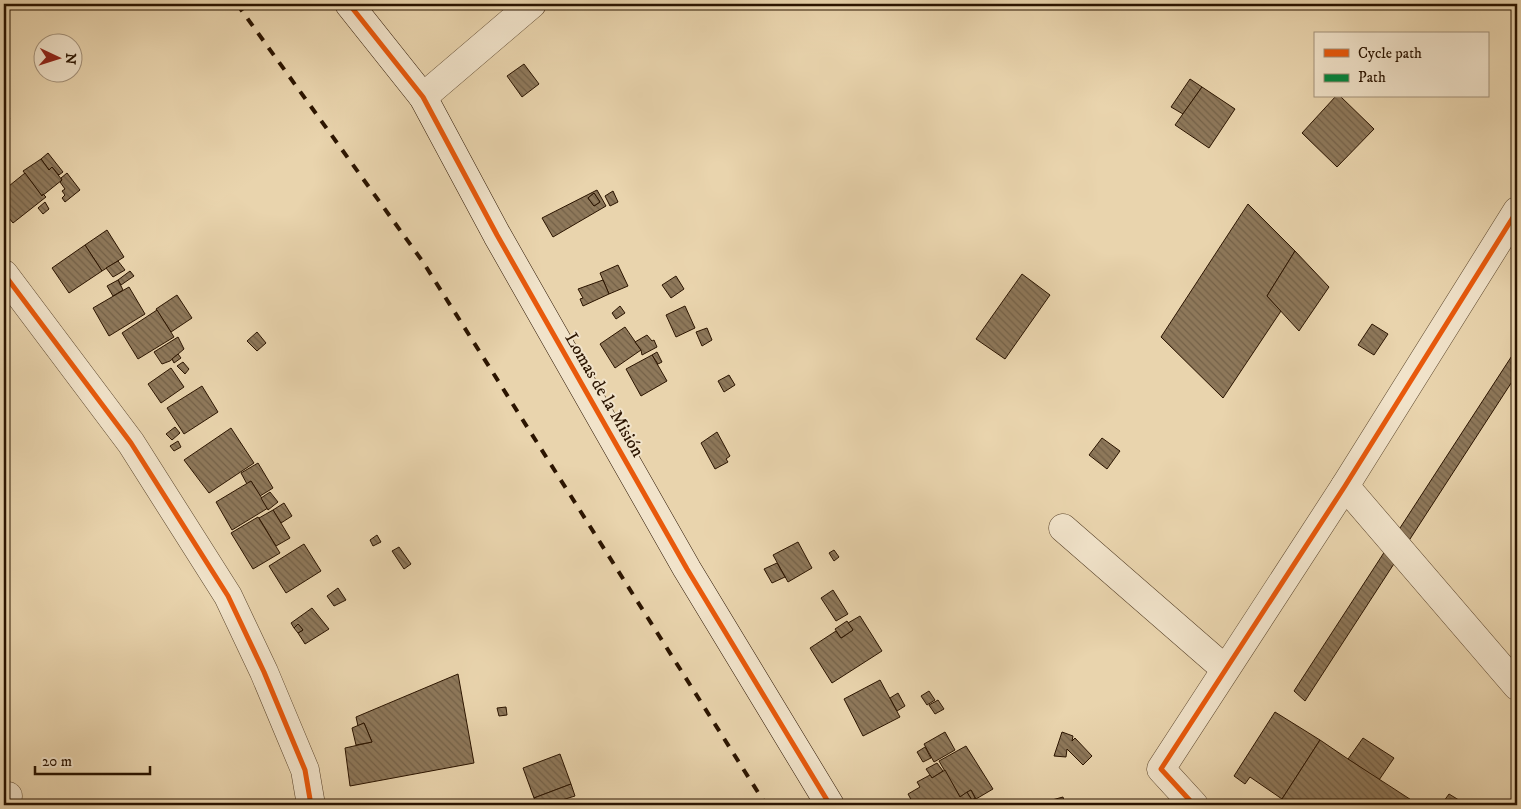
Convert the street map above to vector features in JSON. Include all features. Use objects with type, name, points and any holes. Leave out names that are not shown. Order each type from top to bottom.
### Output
[{"type":"street","name":"Lomas de la Misión","points":[[349,4],[423,98],[497,234],[687,569],[830,805]]},
{"type":"street","points":[[423,98],[532,4]]},
{"type":"street","points":[[1194,805],[1161,769],[1516,217]]},
{"type":"street","points":[[4,274],[131,443],[228,596],[264,672],[305,770],[311,805]]},
{"type":"street","points":[[1344,486],[1517,686]]},
{"type":"street","points":[[1063,528],[1225,669]]},
{"type":"building","points":[[524,64],[539,84],[522,97],[507,76]]},
{"type":"building","points":[[1190,79],[1202,87],[1183,114],[1171,107]]},
{"type":"building","points":[[1202,87],[1235,109],[1209,148],[1175,125]]},
{"type":"building","points":[[1334,98],[1342,98],[1374,129],[1337,167],[1302,133]]},
{"type":"building","points":[[4,112],[10,119],[4,124]]},
{"type":"building","points":[[48,153],[63,172],[59,175],[52,167],[49,170],[41,159]]},
{"type":"building","points":[[41,159],[49,170],[52,167],[62,180],[42,196],[23,171]]},
{"type":"building","points":[[25,173],[42,196],[43,194],[46,197],[13,223],[4,212],[4,190]]},
{"type":"building","points":[[67,173],[80,190],[65,202],[62,198],[65,195],[62,191],[65,189],[60,182],[61,178]]},
{"type":"building","points":[[597,190],[606,206],[553,237],[542,218]],"holes":[[[594,193],[600,202],[594,206],[588,198]]]},
{"type":"building","points":[[613,191],[618,202],[610,206],[605,196]]},
{"type":"building","points":[[594,193],[600,202],[594,206],[588,198]]},
{"type":"building","points":[[45,202],[49,209],[43,214],[38,208]]},
{"type":"building","points":[[1248,204],[1295,251],[1267,296],[1281,311],[1223,398],[1161,337]]},
{"type":"building","points":[[107,230],[124,257],[102,271],[85,245]]},
{"type":"building","points":[[85,245],[102,271],[69,293],[52,268]]},
{"type":"building","points":[[1295,251],[1329,287],[1299,331],[1267,296]]},
{"type":"building","points":[[118,261],[125,270],[113,277],[106,268]]},
{"type":"building","points":[[618,265],[628,286],[609,294],[600,273]]},
{"type":"building","points":[[130,271],[134,276],[121,285],[118,280]]},
{"type":"building","points":[[1022,274],[1050,295],[1005,359],[976,339]]},
{"type":"building","points":[[676,276],[684,289],[671,298],[662,285]]},
{"type":"building","points":[[118,280],[123,290],[113,296],[107,286]]},
{"type":"building","points":[[603,280],[609,294],[583,306],[580,299],[583,298],[578,289]]},
{"type":"building","points":[[129,287],[145,314],[109,336],[93,308]]},
{"type":"building","points":[[177,295],[192,318],[171,332],[156,309]]},
{"type":"building","points":[[620,306],[625,313],[616,319],[612,313]]},
{"type":"building","points":[[685,306],[695,328],[676,337],[666,315]]},
{"type":"building","points":[[157,310],[174,337],[138,359],[122,333]]},
{"type":"building","points":[[1372,324],[1388,334],[1374,355],[1358,345]]},
{"type":"building","points":[[625,327],[641,350],[615,368],[600,344]]},
{"type":"building","points":[[707,328],[712,340],[702,346],[696,332]]},
{"type":"building","points":[[257,332],[266,343],[257,351],[247,341]]},
{"type":"building","points":[[647,335],[652,341],[654,340],[657,347],[642,355],[635,342]]},
{"type":"building","points":[[178,337],[184,349],[170,361],[162,364],[154,352]]},
{"type":"building","points":[[1517,348],[1517,374],[1305,701],[1294,691]]},
{"type":"building","points":[[657,352],[662,362],[658,364],[652,355]]},
{"type":"building","points":[[178,354],[181,358],[174,363],[172,359]]},
{"type":"building","points":[[652,355],[667,381],[641,396],[626,369]]},
{"type":"building","points":[[183,362],[189,369],[185,374],[177,366]]},
{"type":"building","points":[[171,368],[184,387],[161,403],[148,384]]},
{"type":"building","points":[[729,375],[735,385],[724,392],[718,381]]},
{"type":"building","points":[[202,386],[218,412],[184,434],[167,408]]},
{"type":"building","points":[[175,427],[180,433],[172,440],[166,434]]},
{"type":"building","points":[[231,428],[254,463],[209,493],[184,460]]},
{"type":"building","points":[[717,432],[730,456],[726,459],[728,462],[715,469],[701,443]]},
{"type":"building","points":[[1102,438],[1120,451],[1107,469],[1089,455]]},
{"type":"building","points":[[178,441],[181,447],[174,451],[170,446]]},
{"type":"building","points":[[258,463],[273,488],[260,496],[251,481],[247,484],[241,473]]},
{"type":"building","points":[[251,481],[268,508],[232,530],[216,502]]},
{"type":"building","points":[[270,492],[278,502],[268,510],[261,498]]},
{"type":"building","points":[[284,503],[292,516],[281,523],[273,510]]},
{"type":"building","points":[[273,510],[290,538],[276,546],[259,518]]},
{"type":"building","points":[[258,517],[280,553],[253,569],[231,533]]},
{"type":"building","points":[[377,535],[381,542],[373,546],[370,540]]},
{"type":"building","points":[[798,542],[812,568],[788,582],[773,555]]},
{"type":"building","points":[[304,544],[321,571],[286,593],[269,566]]},
{"type":"building","points":[[399,547],[411,564],[404,569],[392,551]]},
{"type":"building","points":[[834,550],[839,557],[834,561],[829,553]]},
{"type":"building","points":[[777,563],[785,577],[772,583],[764,569]]},
{"type":"building","points":[[338,588],[346,600],[334,606],[327,596]]},
{"type":"building","points":[[833,590],[848,614],[836,621],[821,598]]},
{"type":"building","points":[[312,608],[329,629],[305,644],[298,633],[303,630],[298,624],[294,628],[291,623]]},
{"type":"building","points":[[860,616],[882,651],[832,683],[810,648],[836,631],[841,638],[843,637],[853,630],[848,623]]},
{"type":"building","points":[[847,621],[853,630],[841,638],[835,629]]},
{"type":"building","points":[[298,624],[303,630],[298,633],[294,628]]},
{"type":"building","points":[[458,674],[474,763],[350,786],[345,748],[372,742],[364,723],[358,726],[356,717]]},
{"type":"building","points":[[880,680],[900,717],[863,736],[844,699]]},
{"type":"building","points":[[929,691],[935,700],[927,705],[921,696]]},
{"type":"building","points":[[898,693],[905,706],[897,711],[890,698]]},
{"type":"building","points":[[938,700],[944,709],[935,714],[929,705]]},
{"type":"building","points":[[506,707],[507,715],[499,716],[497,708]]},
{"type":"building","points":[[1275,712],[1320,740],[1282,799],[1250,777],[1245,784],[1234,776]]},
{"type":"building","points":[[364,723],[372,742],[356,745],[352,728]]},
{"type":"building","points":[[945,732],[955,750],[934,762],[924,744]]},
{"type":"building","points":[[1062,732],[1073,736],[1072,741],[1075,738],[1092,756],[1083,765],[1067,749],[1066,757],[1054,756]]},
{"type":"building","points":[[1363,738],[1394,758],[1379,780],[1348,759]]},
{"type":"building","points":[[1320,740],[1419,805],[1293,805],[1282,799]]},
{"type":"building","points":[[966,746],[993,789],[976,799],[971,790],[960,797],[939,761]]},
{"type":"building","points":[[925,747],[931,758],[923,762],[917,752]]},
{"type":"building","points":[[560,754],[571,784],[534,798],[523,768]]},
{"type":"building","points":[[937,763],[943,771],[932,778],[926,769]]},
{"type":"building","points":[[945,770],[960,797],[967,792],[972,800],[976,799],[966,805],[914,805],[908,794],[920,787],[917,782],[930,775],[932,778]]},
{"type":"building","points":[[571,784],[575,796],[546,805],[537,805],[534,798]]},
{"type":"building","points":[[971,790],[975,798],[972,800],[967,792]]},
{"type":"building","points":[[1449,794],[1467,805],[1441,805]]},
{"type":"building","points":[[1063,797],[1065,805],[1053,805],[1052,800]]},
{"type":"railway","points":[[237,4],[423,262],[766,805]]},
{"type":"marked path","points":[[4,741],[8,796]]},
{"type":"cycle path","points":[[349,4],[423,97],[497,235],[687,569],[830,805]]},
{"type":"cycle path","points":[[1194,805],[1161,769],[1345,486],[1517,211]]},
{"type":"cycle path","points":[[4,274],[131,443],[228,596],[264,672],[305,770],[311,805]]}]
